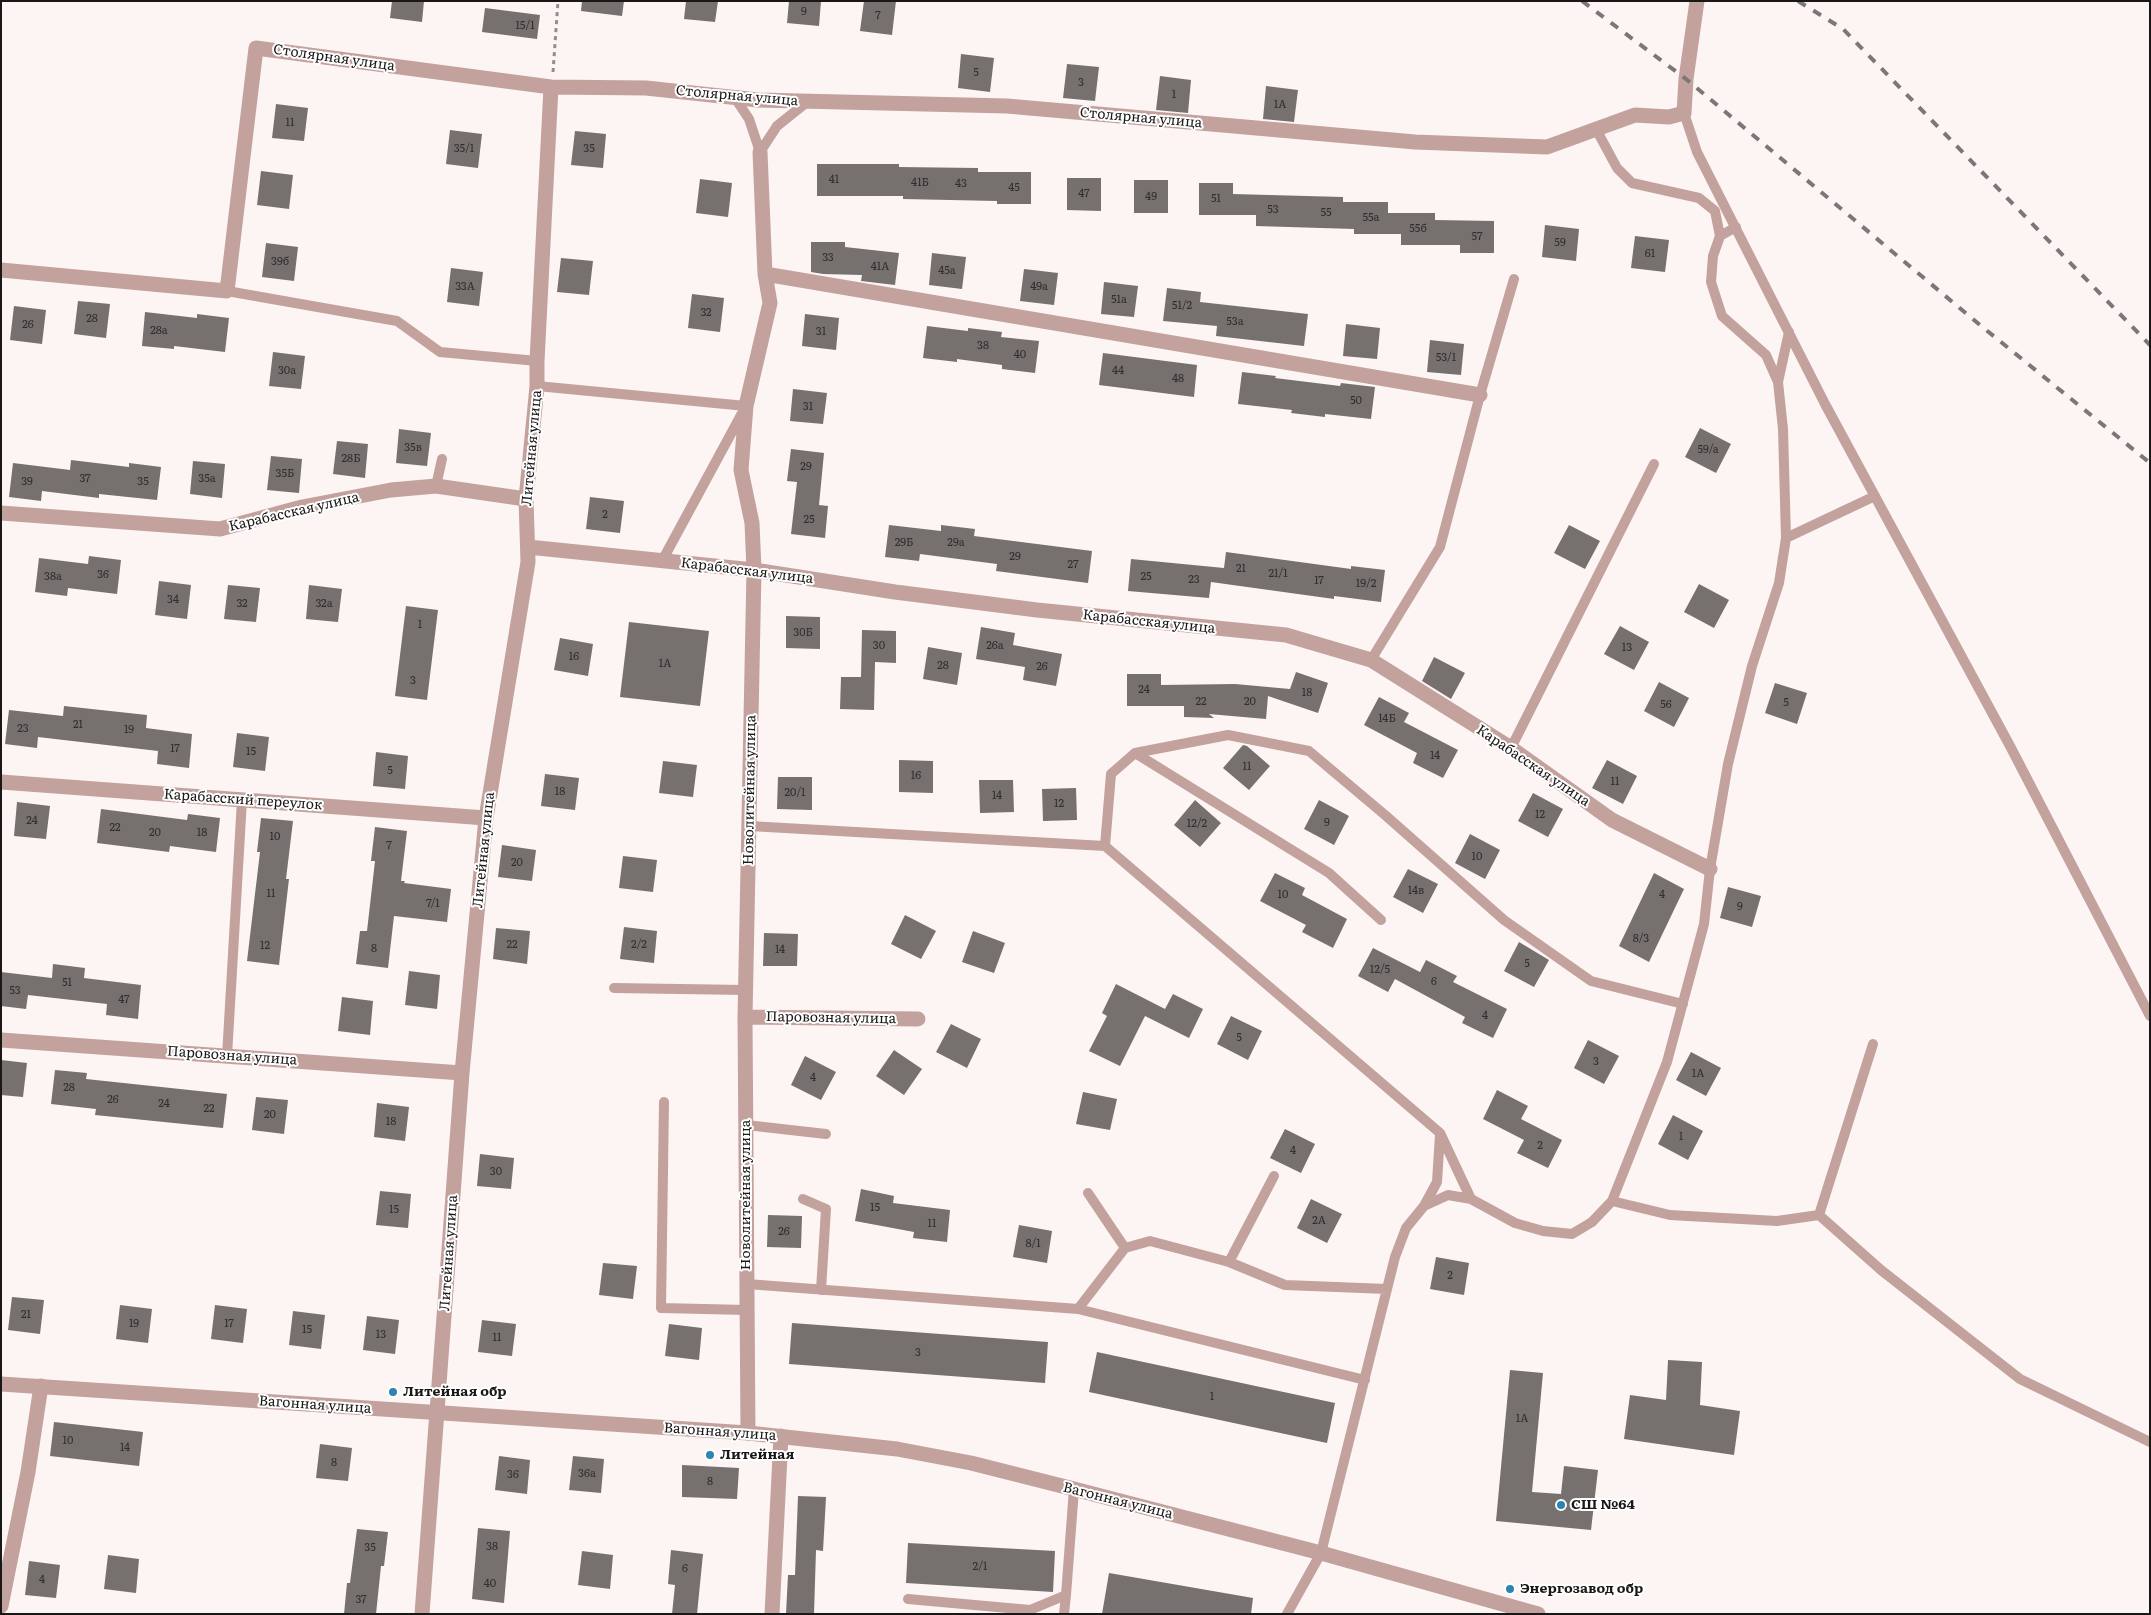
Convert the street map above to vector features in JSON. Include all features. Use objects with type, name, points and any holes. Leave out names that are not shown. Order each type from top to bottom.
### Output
[{"type":"street","points":[[1684,113],[1686,79],[1698,1]]},
{"type":"street","name":"Столярная улица","points":[[227,291],[256,48],[551,87],[646,88],[735,98],[807,102],[1007,106],[1416,142],[1547,147],[1635,115],[1669,117],[1684,113]]},
{"type":"street","name":"Литейная улица","points":[[422,1614],[462,1073],[486,818],[528,562],[526,499],[537,386],[551,87]]},
{"type":"street","name":"Новолитейная улица","points":[[748,1433],[745,990],[754,570],[752,523],[741,470],[746,406],[770,303],[766,274],[760,152]]},
{"type":"street","points":[[1,270],[227,291]]},
{"type":"street","points":[[766,274],[1480,394]]},
{"type":"street","name":"Карабасская улица","points":[[1,513],[220,529],[302,506],[391,490],[436,486],[526,499]]},
{"type":"street","name":"Карабасская улица","points":[[528,546],[754,570],[895,592],[1037,610],[1286,635],[1371,660],[1510,748],[1612,820],[1710,869]]},
{"type":"street","name":"Карабасский переулок","points":[[1,782],[486,818]]},
{"type":"street","name":"Паровозная улица","points":[[745,1016],[918,1019]]},
{"type":"street","name":"Паровозная улица","points":[[1,1040],[462,1073]]},
{"type":"street","name":"Вагонная улица","points":[[1,1384],[748,1433],[897,1449],[971,1463],[1074,1489],[1321,1553],[1538,1614]]},
{"type":"street","points":[[1,1606],[28,1472],[41,1386]]},
{"type":"street","points":[[772,1614],[781,1436]]},
{"type":"lane","points":[[735,98],[749,119],[760,152]]},
{"type":"lane","points":[[760,152],[778,126],[807,102]]},
{"type":"lane","points":[[1684,113],[1697,152],[1789,332],[2010,746],[2150,1016]]},
{"type":"lane","points":[[1424,1206],[1448,1195],[1471,1199],[1515,1223],[1543,1231],[1572,1234],[1592,1222],[1612,1201],[1667,1062],[1704,924],[1710,869],[1728,764],[1752,666],[1779,583],[1786,538],[1784,429],[1778,382],[1766,355],[1722,316],[1711,282],[1714,256],[1720,236],[1715,211],[1699,198],[1632,183],[1617,168],[1596,129]]},
{"type":"lane","points":[[1720,236],[1736,227]]},
{"type":"lane","points":[[1371,660],[1440,547],[1480,394],[1514,279]]},
{"type":"lane","points":[[227,291],[397,321],[440,352],[537,361]]},
{"type":"lane","points":[[1778,382],[1789,332]]},
{"type":"lane","points":[[537,386],[746,406],[662,561]]},
{"type":"lane","points":[[436,486],[442,459]]},
{"type":"lane","points":[[1510,748],[1654,464]]},
{"type":"lane","points":[[1786,538],[1875,496]]},
{"type":"lane","points":[[1105,846],[1111,774],[1135,753],[1228,735],[1309,751],[1504,920],[1591,981],[1682,1004]]},
{"type":"lane","points":[[1135,753],[1329,872],[1381,920]]},
{"type":"lane","points":[[227,1056],[242,800]]},
{"type":"lane","points":[[749,826],[1105,846],[1440,1133],[1471,1199]]},
{"type":"lane","points":[[614,988],[745,990]]},
{"type":"lane","points":[[1819,1215],[1873,1044]]},
{"type":"lane","points":[[664,1102],[661,1308],[747,1310]]},
{"type":"lane","points":[[746,1125],[826,1134]]},
{"type":"lane","points":[[1286,1614],[1321,1553],[1395,1257],[1406,1228],[1424,1206],[1437,1182],[1440,1133]]},
{"type":"lane","points":[[1229,1262],[1274,1176]]},
{"type":"lane","points":[[1088,1193],[1125,1248]]},
{"type":"lane","points":[[803,1198],[826,1209],[820,1290]]},
{"type":"lane","points":[[1612,1201],[1670,1215],[1777,1221],[1819,1215],[1881,1270],[2020,1379],[2150,1442]]},
{"type":"lane","points":[[1078,1309],[1125,1248],[1150,1241],[1229,1262],[1285,1285],[1387,1289]]},
{"type":"lane","points":[[747,1284],[1078,1309],[1364,1380]]},
{"type":"lane","points":[[1064,1614],[1074,1489]]},
{"type":"lane","points":[[908,1600],[989,1610],[1030,1610],[1066,1595]]},
{"type":"path","points":[[551,87],[558,1]]},
{"type":"building","points":[[392,1],[424,1],[422,22],[390,18]]},
{"type":"building","points":[[582,1],[624,1],[622,16],[581,11]]},
{"type":"building","points":[[686,1],[718,1],[715,22],[684,19]]},
{"type":"building","points":[[789,1],[821,1],[819,26],[787,23]]},
{"type":"building","points":[[864,1],[896,1],[892,35],[860,31]]},
{"type":"building","points":[[485,8],[540,15],[537,39],[482,32]]},
{"type":"building","points":[[961,54],[994,58],[990,92],[958,88]]},
{"type":"building","points":[[1067,64],[1099,67],[1095,101],[1063,98]]},
{"type":"building","points":[[1160,76],[1191,80],[1188,113],[1156,110]]},
{"type":"building","points":[[1266,86],[1298,90],[1294,122],[1263,119]]},
{"type":"building","points":[[276,104],[308,108],[304,141],[272,138]]},
{"type":"building","points":[[450,130],[482,134],[478,168],[446,164]]},
{"type":"building","points":[[575,131],[606,134],[603,168],[571,165]]},
{"type":"building","points":[[817,164],[899,164],[899,167],[978,168],[978,172],[1031,172],[1031,204],[997,204],[997,201],[903,199],[903,196],[817,196]]},
{"type":"building","points":[[261,171],[293,175],[289,209],[257,205]]},
{"type":"building","points":[[1067,178],[1101,178],[1101,211],[1067,210]]},
{"type":"building","points":[[700,179],[732,183],[728,217],[696,213]]},
{"type":"building","points":[[1134,180],[1168,180],[1168,213],[1134,213]]},
{"type":"building","points":[[1199,183],[1233,183],[1233,194],[1343,197],[1343,202],[1388,202],[1388,213],[1435,213],[1435,220],[1494,221],[1494,253],[1460,253],[1460,245],[1401,245],[1401,234],[1354,234],[1354,229],[1256,226],[1256,215],[1199,215]]},
{"type":"building","points":[[1545,225],[1579,229],[1576,261],[1542,257]]},
{"type":"building","points":[[1635,236],[1669,240],[1665,272],[1631,268]]},
{"type":"building","points":[[811,242],[845,242],[845,247],[899,253],[895,285],[861,281],[862,275],[811,272]]},
{"type":"building","points":[[266,243],[298,247],[294,281],[262,277]]},
{"type":"building","points":[[932,253],[966,257],[962,289],[929,285]]},
{"type":"building","points":[[561,258],[593,261],[589,295],[557,292]]},
{"type":"building","points":[[451,268],[483,272],[479,306],[447,302]]},
{"type":"building","points":[[1024,269],[1058,273],[1054,305],[1020,301]]},
{"type":"building","points":[[1104,282],[1138,286],[1134,317],[1101,314]]},
{"type":"building","points":[[1167,288],[1201,292],[1200,302],[1308,314],[1304,346],[1216,336],[1217,326],[1163,321]]},
{"type":"building","points":[[692,294],[724,298],[720,332],[688,328]]},
{"type":"building","points":[[78,301],[110,304],[106,338],[74,334]]},
{"type":"building","points":[[14,306],[46,310],[42,344],[10,340]]},
{"type":"building","points":[[145,312],[197,318],[197,314],[229,318],[225,352],[174,346],[174,349],[142,346]]},
{"type":"building","points":[[805,314],[839,318],[836,350],[802,346]]},
{"type":"building","points":[[1346,324],[1380,328],[1377,359],[1343,356]]},
{"type":"building","points":[[927,326],[968,331],[968,328],[1002,332],[1001,337],[1039,341],[1035,373],[1002,369],[1002,365],[957,359],[957,362],[923,358]]},
{"type":"building","points":[[1430,340],[1464,344],[1461,375],[1427,372]]},
{"type":"building","points":[[273,352],[305,356],[301,389],[269,386]]},
{"type":"building","points":[[1103,353],[1197,365],[1194,397],[1099,385]]},
{"type":"building","points":[[1242,372],[1340,386],[1341,383],[1375,387],[1371,419],[1325,414],[1325,417],[1291,413],[1292,410],[1238,404]]},
{"type":"building","points":[[793,389],[827,393],[823,424],[790,421]]},
{"type":"building","points":[[1700,428],[1731,444],[1716,473],[1685,457]]},
{"type":"building","points":[[399,429],[431,433],[427,466],[396,463]]},
{"type":"building","points":[[337,441],[368,444],[365,478],[333,474]]},
{"type":"building","points":[[791,449],[824,453],[819,505],[828,506],[825,538],[791,534],[797,482],[787,481]]},
{"type":"building","points":[[271,456],[302,459],[299,493],[267,490]]},
{"type":"building","points":[[71,460],[129,467],[129,463],[161,467],[157,500],[99,494],[99,498],[42,491],[41,501],[9,497],[13,463],[70,470]]},
{"type":"building","points":[[193,461],[225,464],[222,498],[190,494]]},
{"type":"building","points":[[590,497],[624,501],[620,533],[586,529]]},
{"type":"building","points":[[889,525],[941,531],[941,525],[975,529],[974,536],[1092,551],[1088,583],[996,571],[997,564],[920,554],[919,561],[885,557]]},
{"type":"building","points":[[1569,525],[1600,541],[1585,569],[1554,553]]},
{"type":"building","points":[[1226,552],[1351,569],[1351,566],[1385,570],[1381,602],[1334,596],[1334,599],[1211,582],[1209,598],[1128,591],[1131,559],[1224,568]]},
{"type":"building","points":[[89,556],[121,560],[117,594],[68,588],[67,596],[35,592],[39,558],[88,564]]},
{"type":"building","points":[[159,581],[191,585],[187,619],[155,615]]},
{"type":"building","points":[[1699,584],[1729,600],[1714,628],[1684,612]]},
{"type":"building","points":[[228,585],[260,588],[256,622],[224,619]]},
{"type":"building","points":[[309,585],[342,589],[338,622],[306,619]]},
{"type":"building","points":[[406,606],[438,610],[427,700],[395,696]]},
{"type":"building","points":[[786,616],[820,617],[820,649],[786,648]]},
{"type":"building","points":[[629,622],[709,631],[700,706],[620,697]]},
{"type":"building","points":[[1620,626],[1649,642],[1634,670],[1604,654]]},
{"type":"building","points":[[981,627],[1015,633],[1013,645],[1062,654],[1056,686],[1023,680],[1025,667],[976,659]]},
{"type":"building","points":[[862,630],[896,631],[896,663],[875,662],[874,710],[840,709],[841,677],[861,677]]},
{"type":"building","points":[[560,638],[593,644],[588,676],[554,670]]},
{"type":"building","points":[[928,647],[962,653],[957,685],[923,679]]},
{"type":"building","points":[[1434,657],[1465,673],[1451,699],[1422,681]]},
{"type":"building","points":[[1296,672],[1328,683],[1318,713],[1268,696],[1266,719],[1209,714],[1214,718],[1184,717],[1184,706],[1127,706],[1127,674],[1161,674],[1161,685],[1235,684],[1290,689]]},
{"type":"building","points":[[1659,682],[1689,698],[1674,727],[1644,711]]},
{"type":"building","points":[[1775,683],[1807,693],[1797,724],[1765,713]]},
{"type":"building","points":[[1379,697],[1409,713],[1404,722],[1458,750],[1443,778],[1413,763],[1417,753],[1364,725]]},
{"type":"building","points":[[64,706],[147,715],[146,728],[192,734],[189,768],[157,764],[158,751],[38,737],[37,748],[5,744],[9,710],[63,716]]},
{"type":"building","points":[[237,733],[269,737],[265,771],[233,767]]},
{"type":"building","points":[[1243,745],[1247,746],[1270,766],[1249,790],[1223,768]]},
{"type":"building","points":[[376,752],[408,756],[405,789],[373,786]]},
{"type":"building","points":[[899,760],[933,761],[933,793],[899,792]]},
{"type":"building","points":[[1607,760],[1637,776],[1623,804],[1592,788]]},
{"type":"building","points":[[663,761],[697,765],[693,797],[659,793]]},
{"type":"building","points":[[545,774],[579,778],[575,810],[541,806]]},
{"type":"building","points":[[778,777],[812,777],[812,810],[777,809]]},
{"type":"building","points":[[979,780],[1013,780],[1014,812],[980,813]]},
{"type":"building","points":[[1076,788],[1077,820],[1043,821],[1042,789]]},
{"type":"building","points":[[1533,793],[1563,809],[1548,837],[1518,821]]},
{"type":"building","points":[[1195,800],[1221,823],[1200,847],[1174,825]]},
{"type":"building","points":[[1319,800],[1349,816],[1334,845],[1304,829]]},
{"type":"building","points":[[17,802],[50,806],[46,839],[14,836]]},
{"type":"building","points":[[101,809],[187,820],[188,814],[220,818],[216,852],[170,846],[169,852],[97,843]]},
{"type":"building","points":[[261,818],[293,821],[286,879],[289,879],[279,965],[247,961],[260,852],[257,852]]},
{"type":"building","points":[[375,827],[407,831],[401,881],[405,881],[404,883],[451,889],[447,922],[394,916],[388,968],[356,964],[360,931],[367,931],[375,861],[371,861]]},
{"type":"building","points":[[1470,834],[1500,850],[1485,879],[1455,863]]},
{"type":"building","points":[[502,845],[536,850],[532,881],[498,877]]},
{"type":"building","points":[[623,856],[657,860],[653,892],[619,888]]},
{"type":"building","points":[[1408,869],[1438,884],[1423,913],[1393,897]]},
{"type":"building","points":[[1275,873],[1305,888],[1302,895],[1347,919],[1333,948],[1302,932],[1306,925],[1260,901]]},
{"type":"building","points":[[1654,873],[1684,889],[1649,962],[1619,946]]},
{"type":"building","points":[[1728,887],[1761,896],[1752,927],[1720,918]]},
{"type":"building","points":[[905,915],[936,931],[921,959],[891,944]]},
{"type":"building","points":[[624,927],[657,931],[654,963],[620,959]]},
{"type":"building","points":[[496,928],[530,931],[527,964],[493,959]]},
{"type":"building","points":[[973,931],[1005,943],[994,973],[962,962]]},
{"type":"building","points":[[764,933],[798,934],[797,966],[763,966]]},
{"type":"building","points":[[1519,942],[1549,960],[1534,987],[1504,971]]},
{"type":"building","points":[[1373,948],[1420,972],[1426,960],[1457,976],[1453,982],[1507,1009],[1493,1038],[1462,1023],[1465,1017],[1395,979],[1388,992],[1358,976]]},
{"type":"building","points":[[53,964],[85,968],[84,978],[141,985],[138,1019],[106,1015],[107,1004],[28,995],[26,1009],[1,1006],[1,972],[52,978]]},
{"type":"building","points":[[409,971],[440,975],[437,1009],[405,1005]]},
{"type":"building","points":[[1116,984],[1165,1009],[1173,994],[1203,1009],[1189,1038],[1145,1016],[1120,1066],[1089,1051],[1107,1016],[1102,1013]]},
{"type":"building","points":[[342,997],[373,1001],[370,1035],[338,1031]]},
{"type":"building","points":[[1231,1016],[1262,1031],[1248,1060],[1217,1044]]},
{"type":"building","points":[[951,1024],[981,1039],[967,1068],[936,1052]]},
{"type":"building","points":[[1588,1040],[1619,1056],[1604,1084],[1574,1068]]},
{"type":"building","points":[[894,1050],[922,1069],[904,1095],[876,1076]]},
{"type":"building","points":[[1691,1052],[1721,1068],[1706,1096],[1676,1080]]},
{"type":"building","points":[[805,1056],[836,1072],[821,1100],[791,1085]]},
{"type":"building","points":[[1,1060],[27,1063],[23,1097],[1,1095]]},
{"type":"building","points":[[55,1070],[87,1073],[86,1079],[227,1094],[223,1128],[95,1115],[96,1109],[51,1104]]},
{"type":"building","points":[[1497,1090],[1528,1106],[1521,1119],[1562,1140],[1548,1168],[1517,1153],[1524,1140],[1483,1119]]},
{"type":"building","points":[[1083,1092],[1117,1099],[1110,1130],[1076,1124]]},
{"type":"building","points":[[256,1097],[288,1100],[284,1134],[252,1130]]},
{"type":"building","points":[[377,1103],[409,1107],[405,1141],[374,1137]]},
{"type":"building","points":[[1673,1115],[1703,1131],[1688,1160],[1658,1144]]},
{"type":"building","points":[[1285,1129],[1315,1144],[1301,1173],[1270,1158]]},
{"type":"building","points":[[480,1154],[514,1158],[511,1189],[477,1186]]},
{"type":"building","points":[[861,1189],[894,1196],[893,1203],[950,1210],[947,1242],[913,1238],[914,1232],[855,1221]]},
{"type":"building","points":[[380,1191],[411,1194],[408,1228],[376,1225]]},
{"type":"building","points":[[1311,1199],[1342,1214],[1327,1243],[1297,1228]]},
{"type":"building","points":[[768,1215],[802,1216],[801,1248],[767,1247]]},
{"type":"building","points":[[1019,1225],[1052,1231],[1047,1263],[1013,1257]]},
{"type":"building","points":[[1436,1257],[1469,1263],[1464,1295],[1430,1289]]},
{"type":"building","points":[[603,1263],[637,1266],[633,1299],[599,1295]]},
{"type":"building","points":[[12,1297],[44,1300],[40,1334],[8,1330]]},
{"type":"building","points":[[120,1305],[152,1309],[148,1343],[116,1339]]},
{"type":"building","points":[[215,1305],[247,1309],[243,1343],[211,1339]]},
{"type":"building","points":[[293,1311],[325,1315],[321,1349],[289,1345]]},
{"type":"building","points":[[367,1316],[399,1320],[395,1354],[363,1350]]},
{"type":"building","points":[[482,1320],[516,1324],[512,1356],[478,1352]]},
{"type":"building","points":[[792,1323],[1048,1342],[1045,1383],[789,1364]]},
{"type":"building","points":[[669,1324],[702,1328],[699,1360],[665,1356]]},
{"type":"building","points":[[1097,1352],[1335,1403],[1327,1443],[1089,1392]]},
{"type":"building","points":[[1668,1360],[1702,1362],[1700,1405],[1740,1411],[1734,1455],[1624,1439],[1630,1395],[1666,1400]]},
{"type":"building","points":[[1510,1370],[1543,1373],[1532,1492],[1561,1494],[1564,1466],[1598,1470],[1591,1530],[1496,1521]]},
{"type":"building","points":[[54,1422],[143,1432],[139,1466],[50,1456]]},
{"type":"building","points":[[320,1444],[352,1448],[348,1481],[316,1478]]},
{"type":"building","points":[[499,1456],[530,1460],[527,1494],[495,1490]]},
{"type":"building","points":[[573,1456],[604,1459],[601,1493],[569,1490]]},
{"type":"building","points":[[682,1465],[739,1468],[737,1499],[682,1497]]},
{"type":"building","points":[[798,1496],[826,1497],[823,1551],[816,1550],[814,1614],[786,1614],[788,1575],[795,1575]]},
{"type":"building","points":[[478,1528],[510,1531],[504,1603],[472,1599]]},
{"type":"building","points":[[357,1529],[388,1532],[384,1566],[381,1566],[376,1614],[344,1614],[347,1583],[350,1583]]},
{"type":"building","points":[[908,1543],[1055,1551],[1053,1592],[906,1583]]},
{"type":"building","points":[[671,1550],[703,1554],[697,1614],[672,1614],[675,1585],[668,1584]]},
{"type":"building","points":[[582,1551],[613,1555],[610,1589],[578,1585]]},
{"type":"building","points":[[108,1555],[139,1559],[136,1593],[104,1589]]},
{"type":"building","points":[[29,1561],[60,1565],[56,1598],[25,1595]]},
{"type":"building","points":[[1109,1573],[1253,1598],[1251,1614],[1102,1614]]},
{"type":"railway","points":[[1582,1],[1686,79],[1980,325],[2150,463]]},
{"type":"railway","points":[[1798,1],[1843,29],[2150,345]]},
{"type":"place","name":"Литейная обр","points":[[393,1392]]},
{"type":"place","name":"Литейная","points":[[710,1455]]},
{"type":"place","name":"СШ №64","points":[[1561,1505]]},
{"type":"place","name":"Энергозавод обр","points":[[1510,1589]]}]
